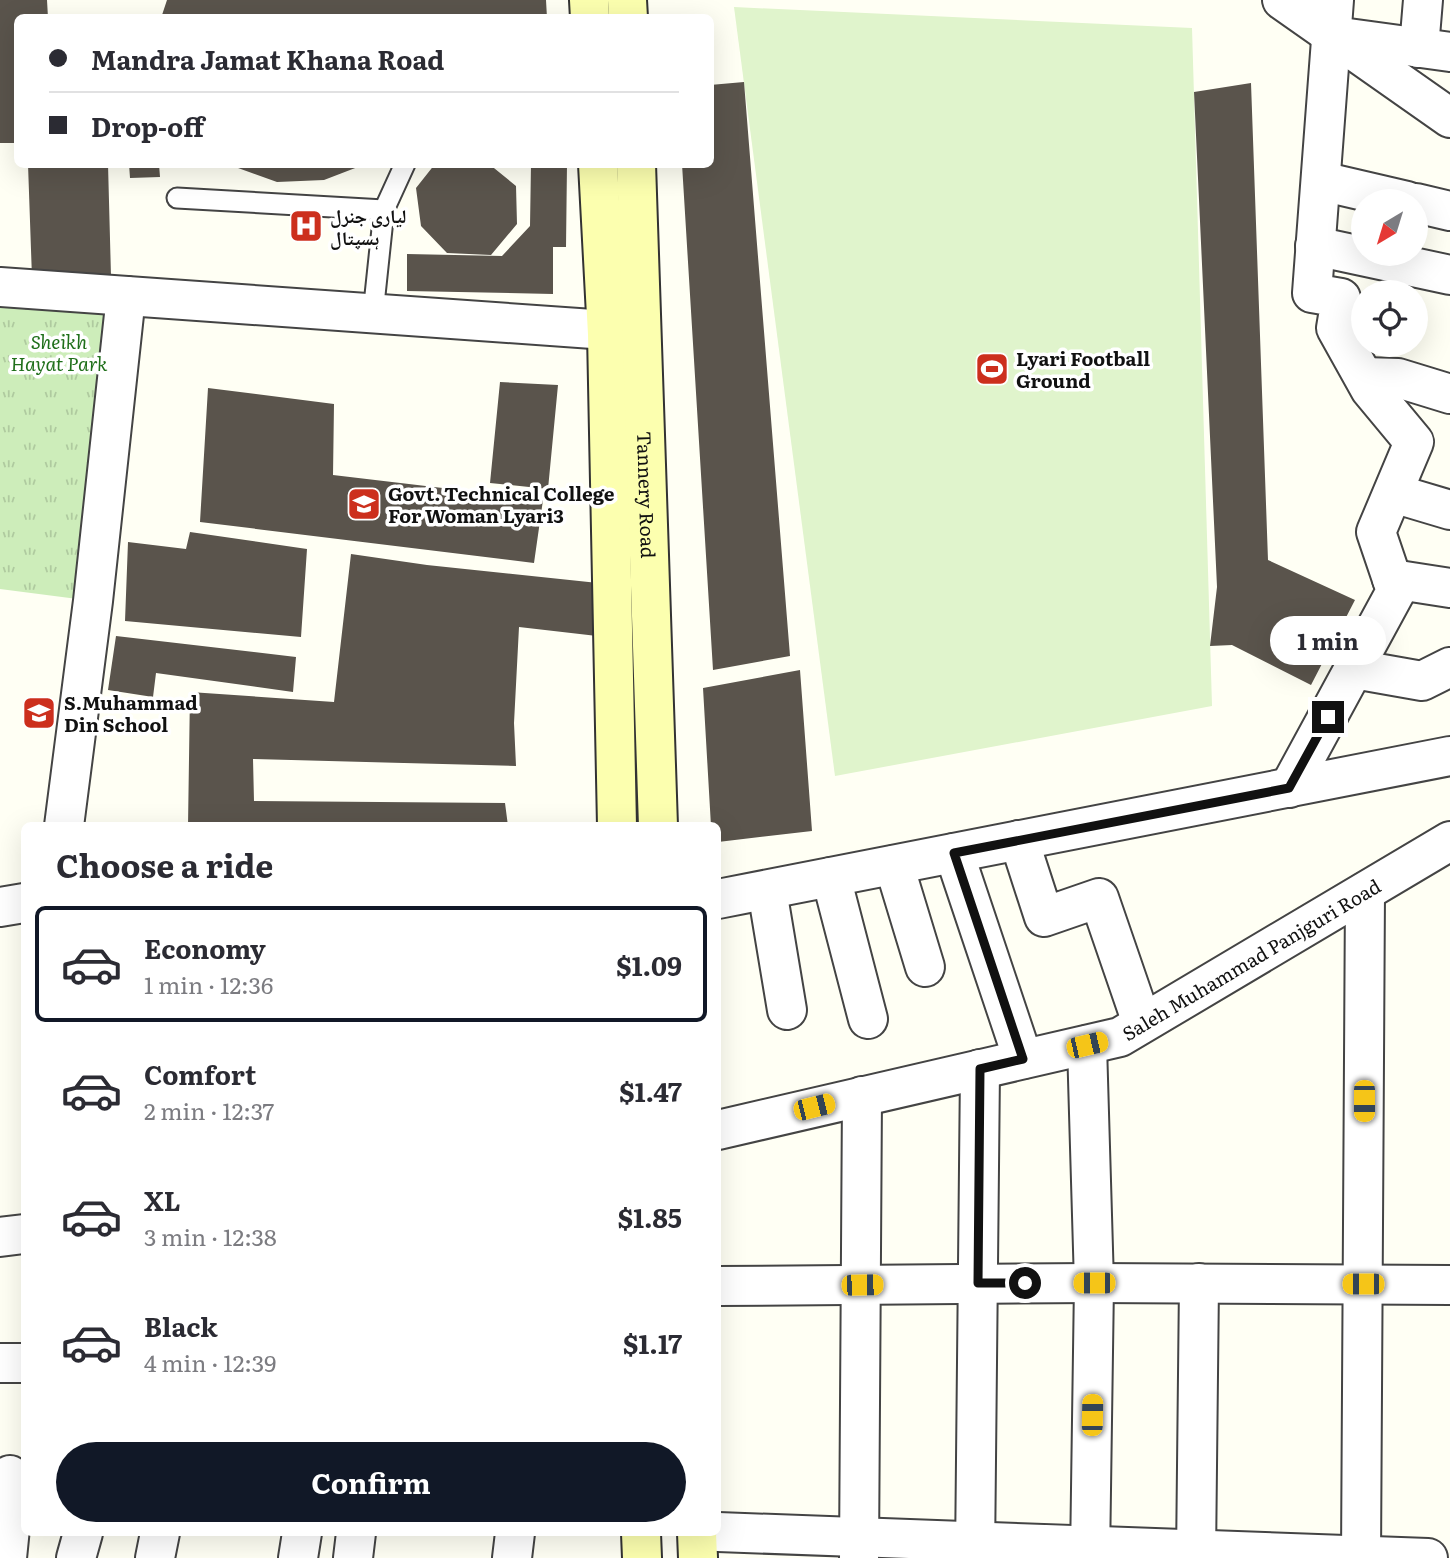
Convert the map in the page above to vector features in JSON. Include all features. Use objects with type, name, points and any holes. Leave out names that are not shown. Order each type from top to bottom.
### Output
[{"type":"main road","name":"Tannery Road","points":[[599,168],[624,330],[658,822]]},
{"type":"main road","name":"Tannery Road","points":[[617,822],[624,330],[636,168]]},
{"type":"main road","points":[[641,1536],[642,1558]]},
{"type":"main road","points":[[697,1536],[698,1558]]},
{"type":"street","points":[[1282,0],[1434,50],[1423,0]]},
{"type":"street","points":[[1333,18],[1450,118]]},
{"type":"street","points":[[1289,788],[1396,591],[1376,532],[1414,442],[1370,388],[1336,328],[1341,298],[1312,293],[1333,18]]},
{"type":"street","points":[[1321,181],[1355,189]]},
{"type":"street","points":[[1428,206],[1450,211]]},
{"type":"street","points":[[1315,246],[1450,275]]},
{"type":"street","points":[[0,287],[624,330]]},
{"type":"street","points":[[65,822],[93,601],[126,296]]},
{"type":"street","points":[[1364,377],[1398,377],[1450,394]]},
{"type":"street","points":[[1393,493],[1450,510]]},
{"type":"street","points":[[1392,579],[1450,588]]},
{"type":"street","points":[[1354,669],[1422,681],[1450,667]]},
{"type":"street","points":[[721,898],[1450,756]]},
{"type":"street","points":[[1019,840],[1044,917],[1099,898],[1142,1023]]},
{"type":"street","name":"Saleh Muhammad Panjguri Road","points":[[721,1129],[1121,1037],[1450,841]]},
{"type":"street","points":[[954,853],[1023,1059]]},
{"type":"street","points":[[894,865],[925,967]]},
{"type":"street","points":[[831,877],[867,1019]]},
{"type":"street","points":[[766,890],[787,1010]]},
{"type":"street","points":[[1361,1557],[1365,892]]},
{"type":"street","points":[[0,907],[21,904]]},
{"type":"street","points":[[1087,1045],[1094,1283],[1090,1552]]},
{"type":"street","points":[[975,1549],[980,1069]]},
{"type":"street","points":[[859,1547],[862,1096]]},
{"type":"street","points":[[0,1237],[21,1234]]},
{"type":"street","points":[[721,1286],[978,1283],[1450,1284]]},
{"type":"street","points":[[1196,1554],[1199,1283]]},
{"type":"street","points":[[0,1363],[21,1363]]},
{"type":"street","points":[[10,1475],[11,1535]]},
{"type":"street","points":[[721,1532],[859,1547],[1429,1558]]},
{"type":"street","points":[[76,1558],[82,1536]]},
{"type":"street","points":[[155,1558],[159,1536]]},
{"type":"street","points":[[298,1558],[302,1536]]},
{"type":"street","points":[[354,1558],[356,1536]]},
{"type":"street","points":[[512,1558],[515,1536]]},
{"type":"lane","points":[[373,314],[384,210],[403,168]]},
{"type":"lane","points":[[177,198],[384,210]]},
{"type":"green space","name":"Lyari Football Ground","points":[[734,7],[1192,28],[1212,706],[835,776]]},
{"type":"green space","name":"Sheikh Hayat Park","points":[[0,287],[126,296],[93,601],[0,589]]},
{"type":"building","points":[[0,0],[47,0],[48,14],[14,14],[14,143],[0,143]]},
{"type":"building","points":[[167,0],[546,0],[547,14],[162,14]]},
{"type":"building","points":[[744,82],[790,656],[713,670],[682,168],[714,168],[714,85]]},
{"type":"building","points":[[1251,83],[1268,560],[1355,600],[1311,685],[1232,645],[1210,646],[1217,587],[1194,92]]},
{"type":"building","points":[[28,168],[108,168],[111,276],[32,278]]},
{"type":"building","points":[[129,168],[159,168],[160,177],[130,178]]},
{"type":"building","points":[[238,168],[355,168],[324,180],[277,182]]},
{"type":"building","points":[[432,168],[494,168],[516,186],[517,224],[491,255],[447,253],[421,226],[416,188]]},
{"type":"building","points":[[531,168],[567,168],[566,247],[553,247],[553,294],[407,291],[407,254],[502,256],[530,226]]},
{"type":"building","points":[[500,382],[558,385],[548,489],[490,483]]},
{"type":"building","points":[[208,388],[334,404],[333,475],[543,500],[534,563],[200,522]]},
{"type":"building","points":[[190,532],[307,549],[301,637],[125,621],[128,542],[186,549]]},
{"type":"building","points":[[351,554],[598,583],[597,636],[519,627],[514,723],[516,766],[253,759],[254,801],[505,803],[507,822],[188,822],[190,692],[334,702]]},
{"type":"building","points":[[116,636],[296,657],[293,692],[156,673],[153,697],[108,690]]},
{"type":"building","points":[[800,670],[812,831],[721,842],[721,822],[711,822],[703,688]]},
{"type":"place","name":"لیاری جنرل ہسپتال","points":[[306,226]]},
{"type":"place","name":"Lyari Football Ground","points":[[992,369]]},
{"type":"place","name":"Govt. Technical College For Woman Lyari3","points":[[364,504]]},
{"type":"place","name":"S.Muhammad Din School","points":[[39,713]]},
{"type":"route","points":[[1025,1283],[978,1283],[980,1069],[1023,1059],[954,853],[1289,788],[1328,717]]}]
